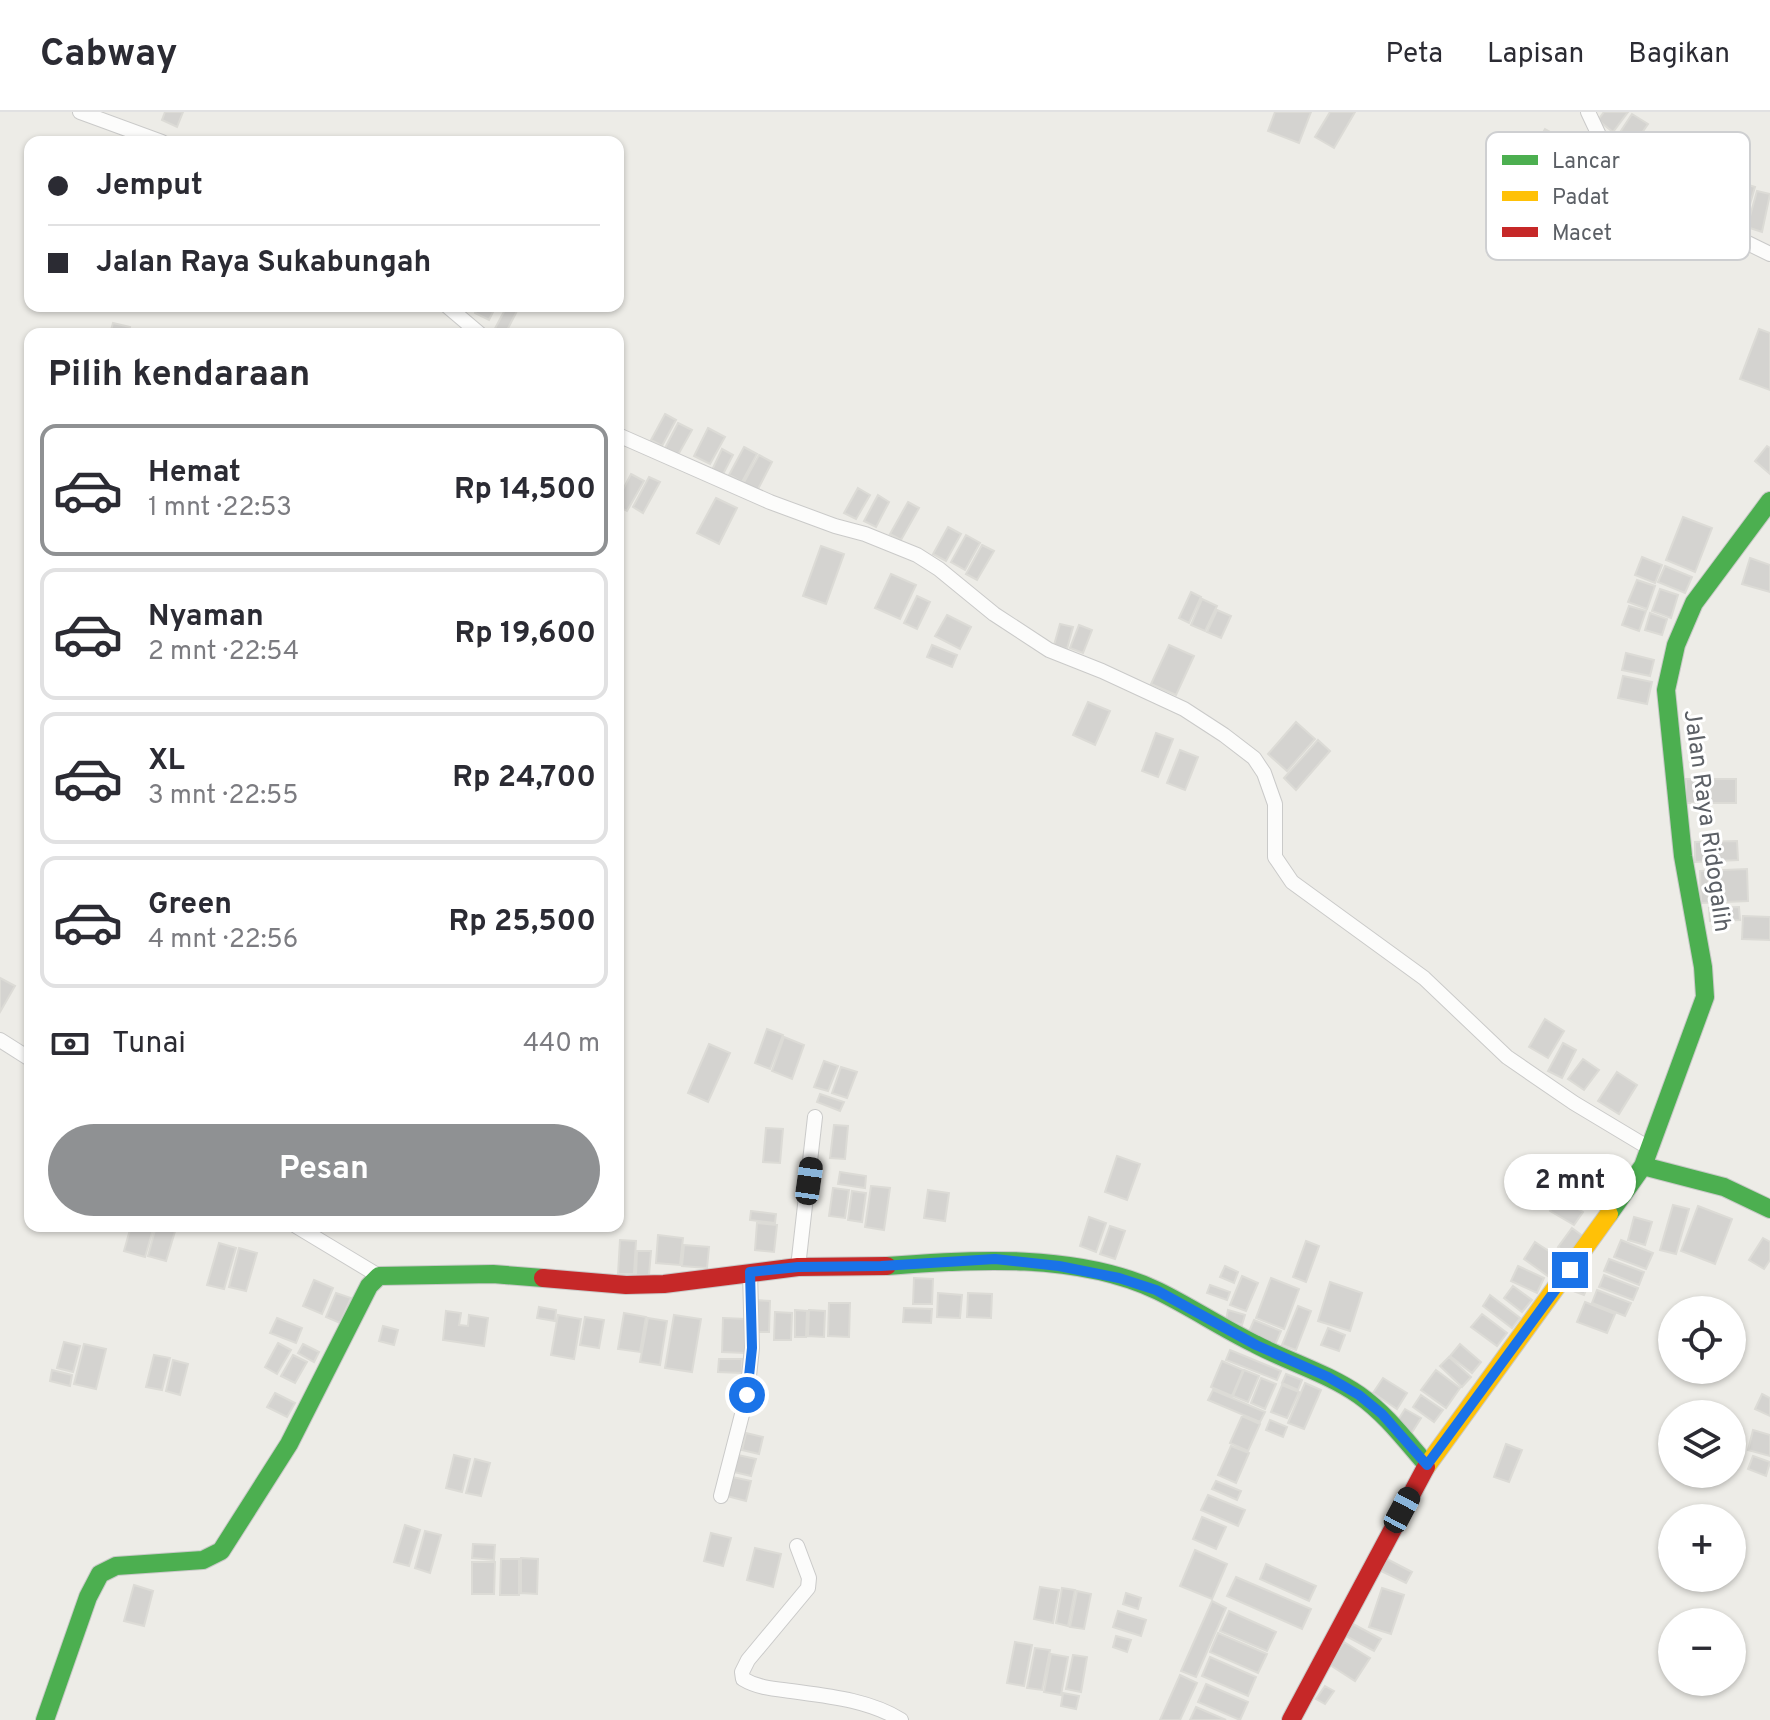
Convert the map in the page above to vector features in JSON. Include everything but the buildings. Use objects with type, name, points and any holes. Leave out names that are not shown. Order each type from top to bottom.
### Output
[{"type":"street","points":[[80,112],[146,136]]},
{"type":"street","points":[[1588,112],[1597,132]]},
{"type":"street","points":[[1750,244],[1770,254]]},
{"type":"street","points":[[454,312],[473,328]]},
{"type":"street","points":[[624,438],[770,502],[917,555],[994,614],[1049,650],[1184,709],[1215,729],[1254,758],[1264,773],[1275,804],[1275,857],[1292,882],[1424,978],[1489,1042],[1646,1157],[1754,1198],[1770,1209]]},
{"type":"street","name":"Jalan Raya Ridogalih","points":[[1291,1720],[1427,1465],[1570,1270],[1646,1157],[1705,997],[1703,967],[1684,871],[1666,690],[1676,645],[1694,603],[1770,501]]},
{"type":"street","points":[[0,1040],[24,1055]]},
{"type":"street","points":[[798,1267],[815,1117]]},
{"type":"street","points":[[306,1232],[379,1276]]},
{"type":"street","points":[[45,1720],[88,1597],[100,1574],[116,1566],[203,1560],[221,1551],[289,1444],[369,1286],[379,1276],[400,1272],[493,1274],[626,1285],[664,1284],[798,1267],[995,1259],[1081,1269],[1156,1290],[1256,1345],[1328,1377],[1359,1395],[1382,1414],[1427,1465]]},
{"type":"street","points":[[721,1496],[747,1395],[752,1348],[750,1272]]},
{"type":"street","points":[[797,1546],[809,1578],[808,1588],[748,1660],[742,1672],[743,1679],[759,1686],[839,1698],[887,1711],[901,1720]]},
{"type":"traffic: fast","points":[[1609,1214],[1643,1166],[1705,997],[1703,967],[1683,856],[1666,690],[1676,645],[1694,603],[1770,501]]},
{"type":"traffic: fast","points":[[1643,1166],[1724,1187],[1770,1209]]},
{"type":"traffic: fast","points":[[887,1266],[1025,1262],[1094,1270],[1127,1279],[1158,1291],[1243,1338],[1347,1387],[1378,1411],[1427,1465]]},
{"type":"traffic: fast","points":[[45,1720],[88,1597],[100,1574],[116,1566],[203,1560],[221,1551],[289,1444],[369,1286],[379,1276],[493,1274],[543,1278]]},
{"type":"traffic: slow","points":[[1426,1467],[1609,1214]]},
{"type":"traffic: jam","points":[[543,1278],[626,1285],[664,1284],[798,1267],[887,1266]]},
{"type":"traffic: jam","points":[[1291,1720],[1426,1467]]},
{"type":"route","points":[[747,1395],[752,1348],[750,1272],[957,1260],[995,1259],[1037,1263],[1081,1269],[1156,1290],[1256,1345],[1328,1377],[1359,1395],[1382,1414],[1427,1465],[1570,1270]]}]
